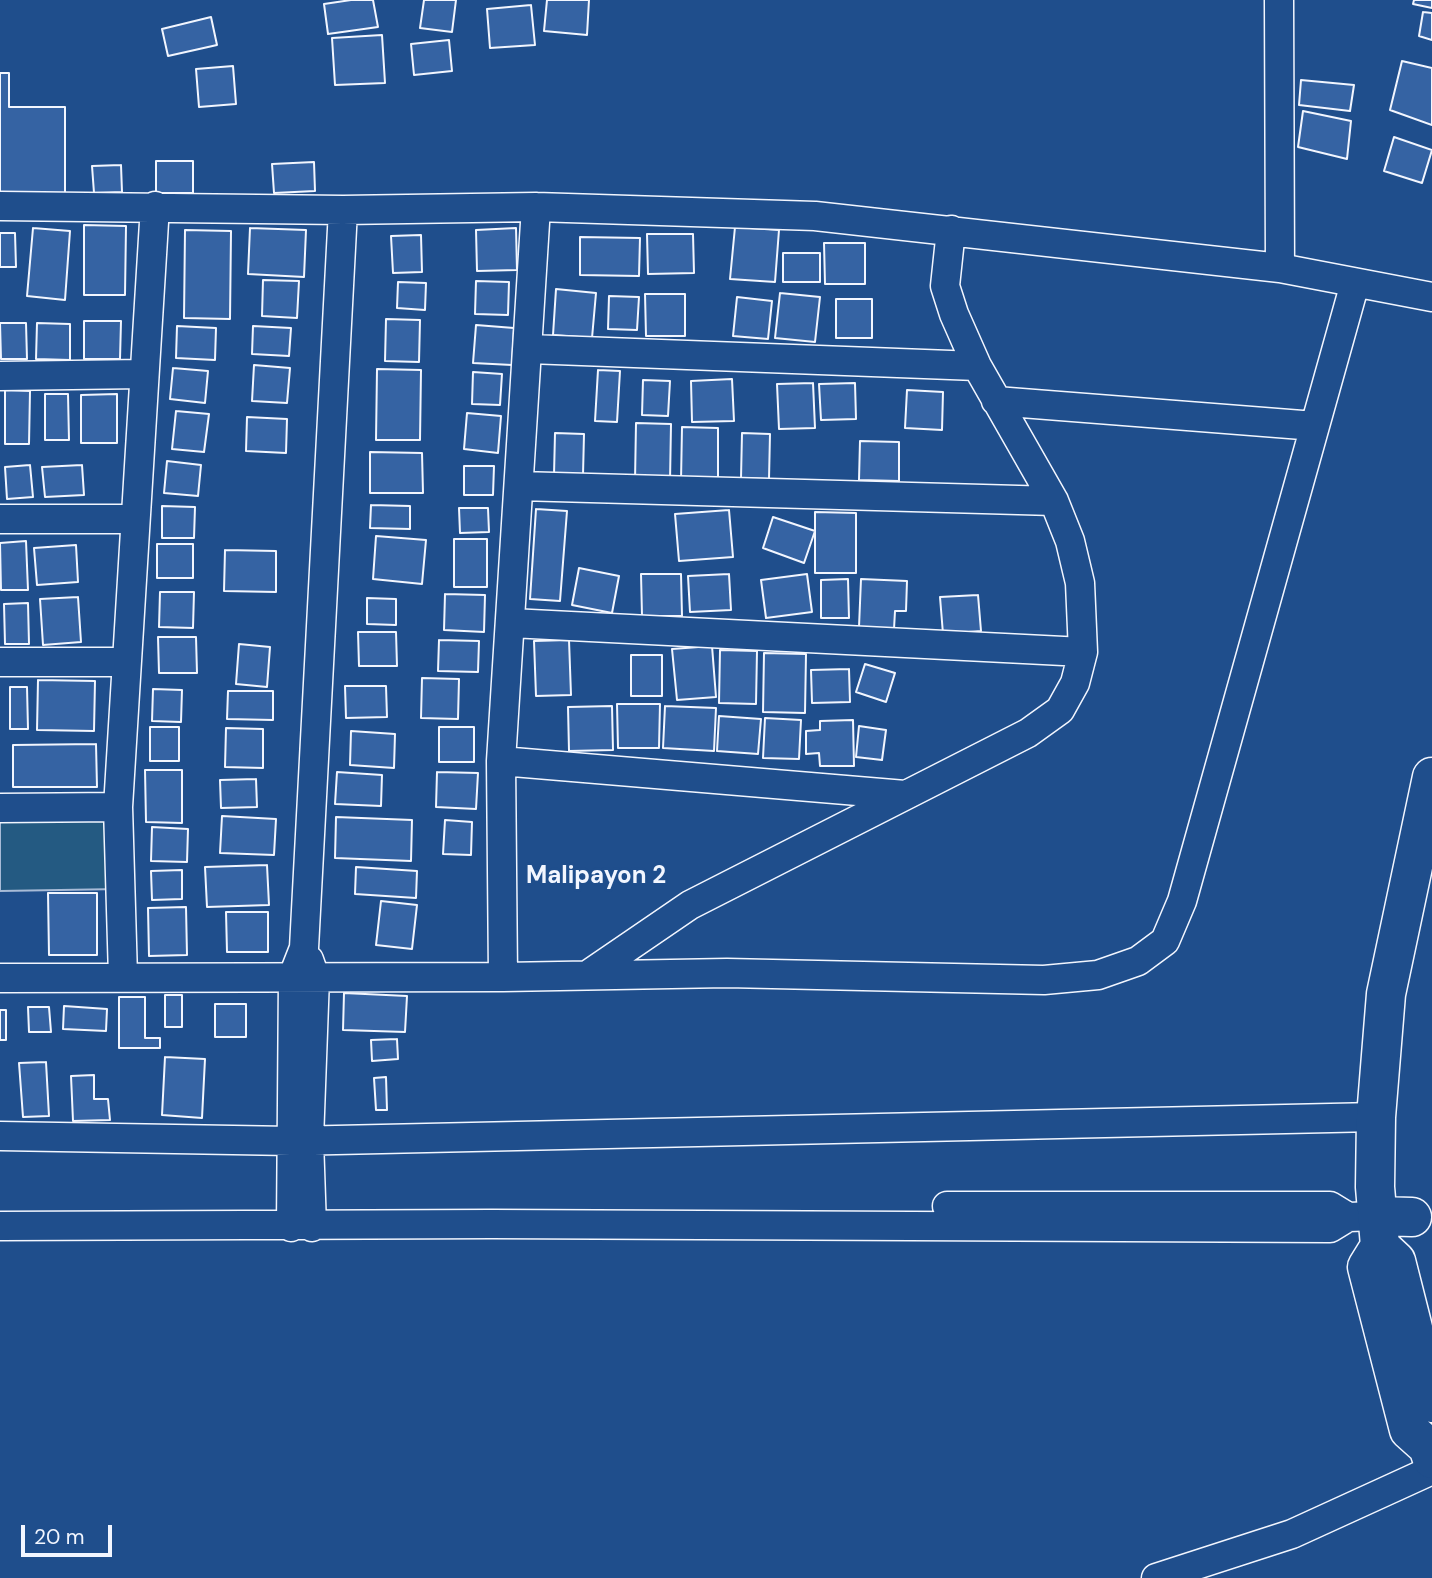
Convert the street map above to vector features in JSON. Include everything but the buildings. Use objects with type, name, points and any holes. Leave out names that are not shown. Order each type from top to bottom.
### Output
[{"type":"main road","points":[[1432,777],[1386,994],[1376,1117],[1397,1221],[1396,1261],[1432,1404]]},
{"type":"main road","points":[[1397,1221],[1367,1267],[1409,1430],[1431,1453]]},
{"type":"street","points":[[1279,0],[1280,268]]},
{"type":"street","points":[[0,206],[343,210],[536,207],[815,216],[1280,268],[1432,297]]},
{"type":"street","points":[[123,977],[118,807],[143,374],[156,206]]},
{"type":"street","points":[[503,977],[501,761],[536,207]]},
{"type":"street","points":[[301,1218],[304,948],[343,210]]},
{"type":"street","points":[[589,974],[690,905],[1028,733],[1059,710],[1075,682],[1083,652],[1080,583],[1070,541],[1054,501],[977,366],[954,314],[945,286],[951,230]]},
{"type":"street","points":[[0,978],[503,977],[589,974],[1044,980],[1098,975],[1138,961],[1165,941],[1182,901],[1355,283]]},
{"type":"street","points":[[529,348],[977,366]]},
{"type":"street","points":[[0,376],[143,374]]},
{"type":"street","points":[[996,401],[1315,426]]},
{"type":"street","points":[[519,486],[1054,501]]},
{"type":"street","points":[[0,519],[134,519]]},
{"type":"street","points":[[511,622],[1083,652]]},
{"type":"street","points":[[0,662],[126,662]]},
{"type":"street","points":[[501,761],[905,795]]},
{"type":"street","points":[[0,808],[118,807]]},
{"type":"street","points":[[0,1136],[300,1140],[1376,1117]]},
{"type":"street","points":[[0,1208],[520,1224],[1330,1227],[1397,1221]]},
{"type":"street","points":[[0,1226],[301,1218]]},
{"type":"street","points":[[1156,1578],[1292,1534],[1431,1453]]},
{"type":"shaded area","points":[[118,807],[120,889],[0,891],[0,808]]},
{"type":"district","name":"Malipayon 2","points":[[596,877]]}]
